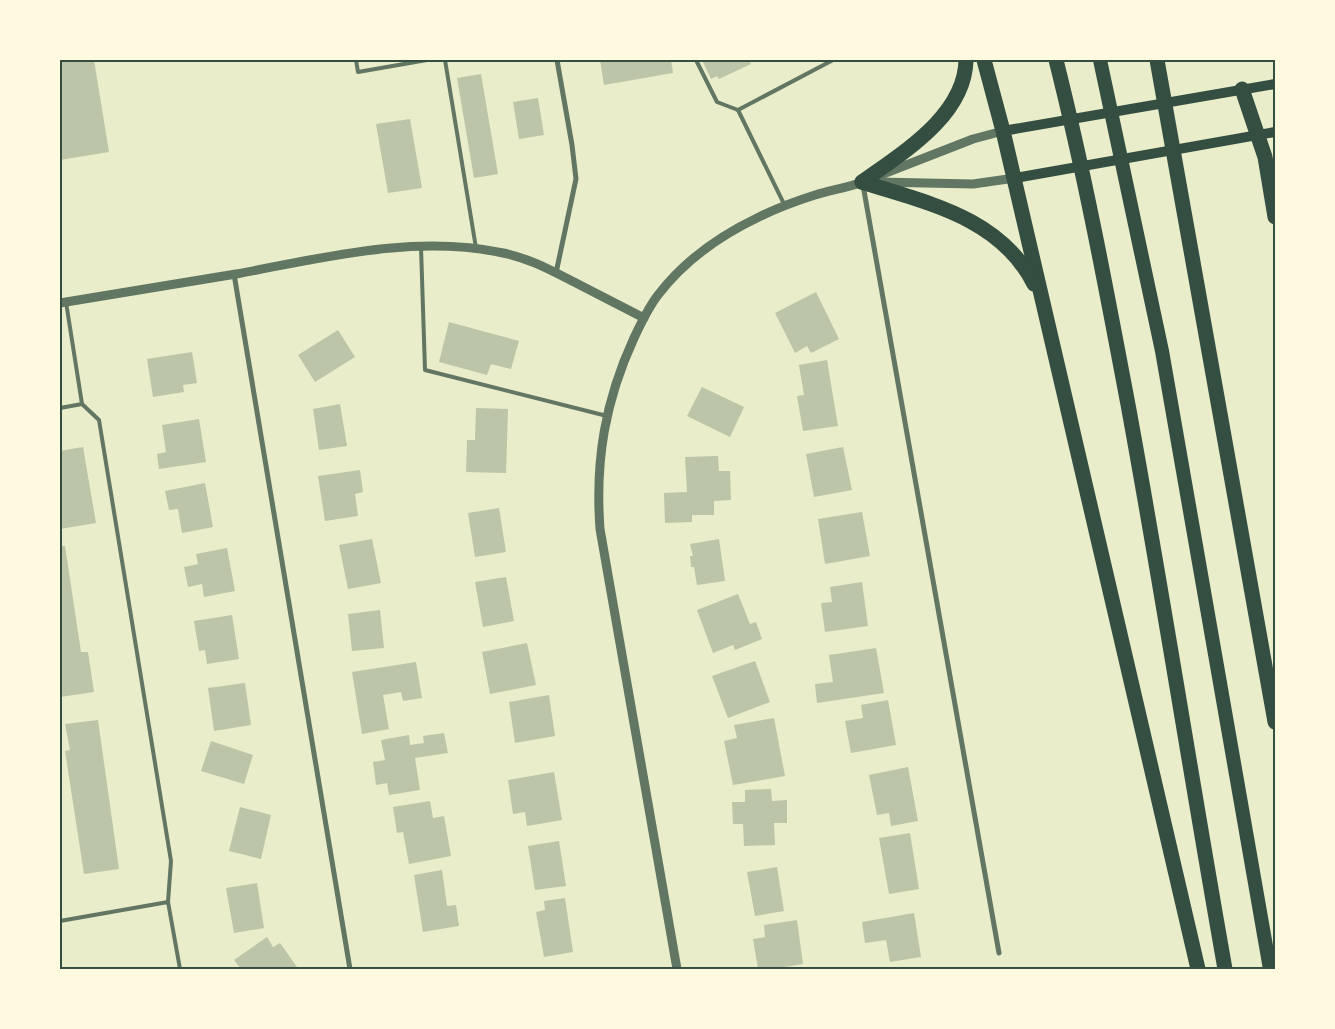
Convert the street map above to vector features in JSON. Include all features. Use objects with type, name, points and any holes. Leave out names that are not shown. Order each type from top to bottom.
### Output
[{"type":"highway","points":[[862,182],[912,146],[940,120],[959,91],[965,76],[966,60]]},
{"type":"highway","points":[[984,60],[1004,131],[1198,969]]},
{"type":"highway","points":[[1100,60],[1133,210],[1173,409],[1270,969]]},
{"type":"highway","points":[[1157,60],[1275,722]]},
{"type":"highway","points":[[1057,63],[1111,313],[1147,511],[1225,969]]},
{"type":"highway","points":[[1242,88],[1268,170],[1275,217]]},
{"type":"highway","points":[[862,182],[945,209],[967,218],[983,228],[1017,257],[1029,275],[1044,309]]},
{"type":"main road","points":[[1004,131],[1242,88],[1275,84]]},
{"type":"main road","points":[[1015,178],[1275,132]]},
{"type":"street","points":[[556,273],[576,179],[557,60]]},
{"type":"street","points":[[677,969],[600,529],[598,499],[599,467],[603,433],[610,400],[626,357],[644,318],[657,296],[678,271],[704,250],[738,228],[815,195],[862,182],[973,139],[1004,131]]},
{"type":"street","points":[[862,182],[973,184],[1015,178]]},
{"type":"street","points":[[862,182],[1000,953]]},
{"type":"street","points":[[63,302],[349,253],[402,247],[476,248],[530,260],[644,318]]},
{"type":"street","points":[[234,274],[350,969]]},
{"type":"lane","points":[[356,60],[358,72],[427,60]]},
{"type":"lane","points":[[445,60],[476,248]]},
{"type":"lane","points":[[696,60],[717,102],[738,110],[786,206]]},
{"type":"lane","points":[[738,110],[832,60]]},
{"type":"lane","points":[[421,247],[424,370],[607,416]]},
{"type":"lane","points":[[63,302],[82,404],[99,420],[170,861],[168,902],[180,969]]},
{"type":"lane","points":[[60,408],[82,404]]},
{"type":"lane","points":[[60,921],[168,902]]},
{"type":"building","points":[[60,60],[94,60],[109,152],[60,160]]},
{"type":"building","points":[[600,60],[671,60],[673,73],[604,85]]},
{"type":"building","points":[[702,60],[749,60],[751,64],[719,79],[717,76],[711,79]]},
{"type":"building","points":[[481,74],[498,174],[474,178],[457,78]]},
{"type":"building","points":[[538,98],[544,135],[519,139],[513,102]]},
{"type":"building","points":[[410,119],[422,188],[388,193],[376,124]]},
{"type":"building","points":[[816,292],[839,339],[811,353],[807,346],[795,353],[775,313]]},
{"type":"building","points":[[449,322],[519,341],[511,369],[491,364],[487,375],[439,362]]},
{"type":"building","points":[[338,330],[355,357],[315,382],[298,355]]},
{"type":"building","points":[[192,352],[197,383],[183,385],[184,392],[153,397],[147,359]]},
{"type":"building","points":[[827,360],[838,426],[803,431],[797,396],[804,395],[799,365]]},
{"type":"building","points":[[702,387],[744,407],[730,437],[687,416]]},
{"type":"building","points":[[340,404],[347,446],[319,450],[313,409]]},
{"type":"building","points":[[476,408],[508,409],[506,473],[466,472],[467,440],[475,440]]},
{"type":"building","points":[[199,419],[206,462],[159,469],[157,454],[166,452],[162,425]]},
{"type":"building","points":[[83,447],[96,523],[60,529],[60,451]]},
{"type":"building","points":[[843,447],[852,490],[814,497],[806,454]]},
{"type":"building","points":[[718,456],[719,471],[730,471],[731,500],[714,501],[714,515],[692,515],[692,522],[665,523],[664,493],[687,492],[685,457]]},
{"type":"building","points":[[360,470],[363,492],[355,494],[358,516],[325,521],[318,476]]},
{"type":"building","points":[[205,483],[213,527],[182,533],[178,509],[169,510],[165,491]]},
{"type":"building","points":[[499,508],[506,552],[475,557],[468,513]]},
{"type":"building","points":[[862,512],[870,556],[825,564],[818,519]]},
{"type":"building","points":[[372,539],[381,583],[348,589],[339,545]]},
{"type":"building","points":[[719,539],[725,581],[697,585],[694,567],[691,567],[690,556],[693,556],[690,544]]},
{"type":"building","points":[[60,546],[65,546],[81,652],[88,652],[94,692],[60,697]]},
{"type":"building","points":[[227,548],[235,591],[204,597],[202,584],[188,587],[184,567],[198,564],[196,554]]},
{"type":"building","points":[[506,577],[514,621],[483,627],[475,582]]},
{"type":"building","points":[[862,582],[868,626],[825,632],[821,603],[832,602],[830,587]]},
{"type":"building","points":[[738,594],[750,624],[756,622],[762,639],[735,650],[733,645],[713,653],[697,610]]},
{"type":"building","points":[[380,610],[384,648],[352,651],[348,614]]},
{"type":"building","points":[[232,615],[239,659],[207,664],[205,650],[199,651],[194,621]]},
{"type":"building","points":[[527,643],[536,685],[490,694],[482,652]]},
{"type":"building","points":[[876,648],[884,693],[817,703],[815,684],[833,682],[829,655]]},
{"type":"building","points":[[755,661],[770,702],[728,718],[712,676]]},
{"type":"building","points":[[416,662],[422,698],[403,701],[401,692],[383,695],[389,729],[362,734],[352,672]]},
{"type":"building","points":[[245,683],[251,725],[214,731],[208,688]]},
{"type":"building","points":[[549,695],[555,736],[515,743],[509,702]]},
{"type":"building","points":[[888,700],[896,745],[851,753],[845,721],[863,718],[861,705]]},
{"type":"building","points":[[774,718],[785,776],[733,785],[724,741],[737,738],[734,725]]},
{"type":"building","points":[[98,720],[119,869],[84,874],[65,751],[70,750],[65,724]]},
{"type":"building","points":[[444,733],[448,753],[415,758],[420,790],[389,795],[387,783],[376,785],[373,762],[385,760],[381,740],[409,735],[410,745],[424,743],[423,736]]},
{"type":"building","points":[[211,741],[253,755],[244,784],[201,771]]},
{"type":"building","points":[[908,767],[918,821],[891,826],[889,813],[877,815],[869,775]]},
{"type":"building","points":[[554,772],[562,820],[527,826],[525,812],[513,814],[508,780]]},
{"type":"building","points":[[771,789],[772,801],[787,800],[787,823],[774,823],[775,845],[744,846],[743,824],[733,824],[732,802],[745,802],[745,790]]},
{"type":"building","points":[[430,801],[433,818],[444,816],[451,856],[409,864],[403,832],[397,833],[393,807]]},
{"type":"building","points":[[240,807],[271,815],[261,859],[229,851]]},
{"type":"building","points":[[910,833],[919,889],[889,894],[879,838]]},
{"type":"building","points":[[559,841],[566,886],[535,890],[528,846]]},
{"type":"building","points":[[777,867],[784,911],[755,916],[747,872]]},
{"type":"building","points":[[442,870],[447,906],[456,905],[459,926],[423,932],[414,875]]},
{"type":"building","points":[[257,883],[264,928],[234,933],[226,888]]},
{"type":"building","points":[[565,898],[573,952],[544,957],[536,912],[545,910],[544,901]]},
{"type":"building","points":[[914,913],[921,957],[890,962],[886,940],[865,943],[862,922]]},
{"type":"building","points":[[797,920],[803,964],[773,969],[758,969],[753,939],[765,937],[764,925]]},
{"type":"building","points":[[267,937],[273,947],[280,943],[297,967],[294,969],[241,969],[234,960]]}]
